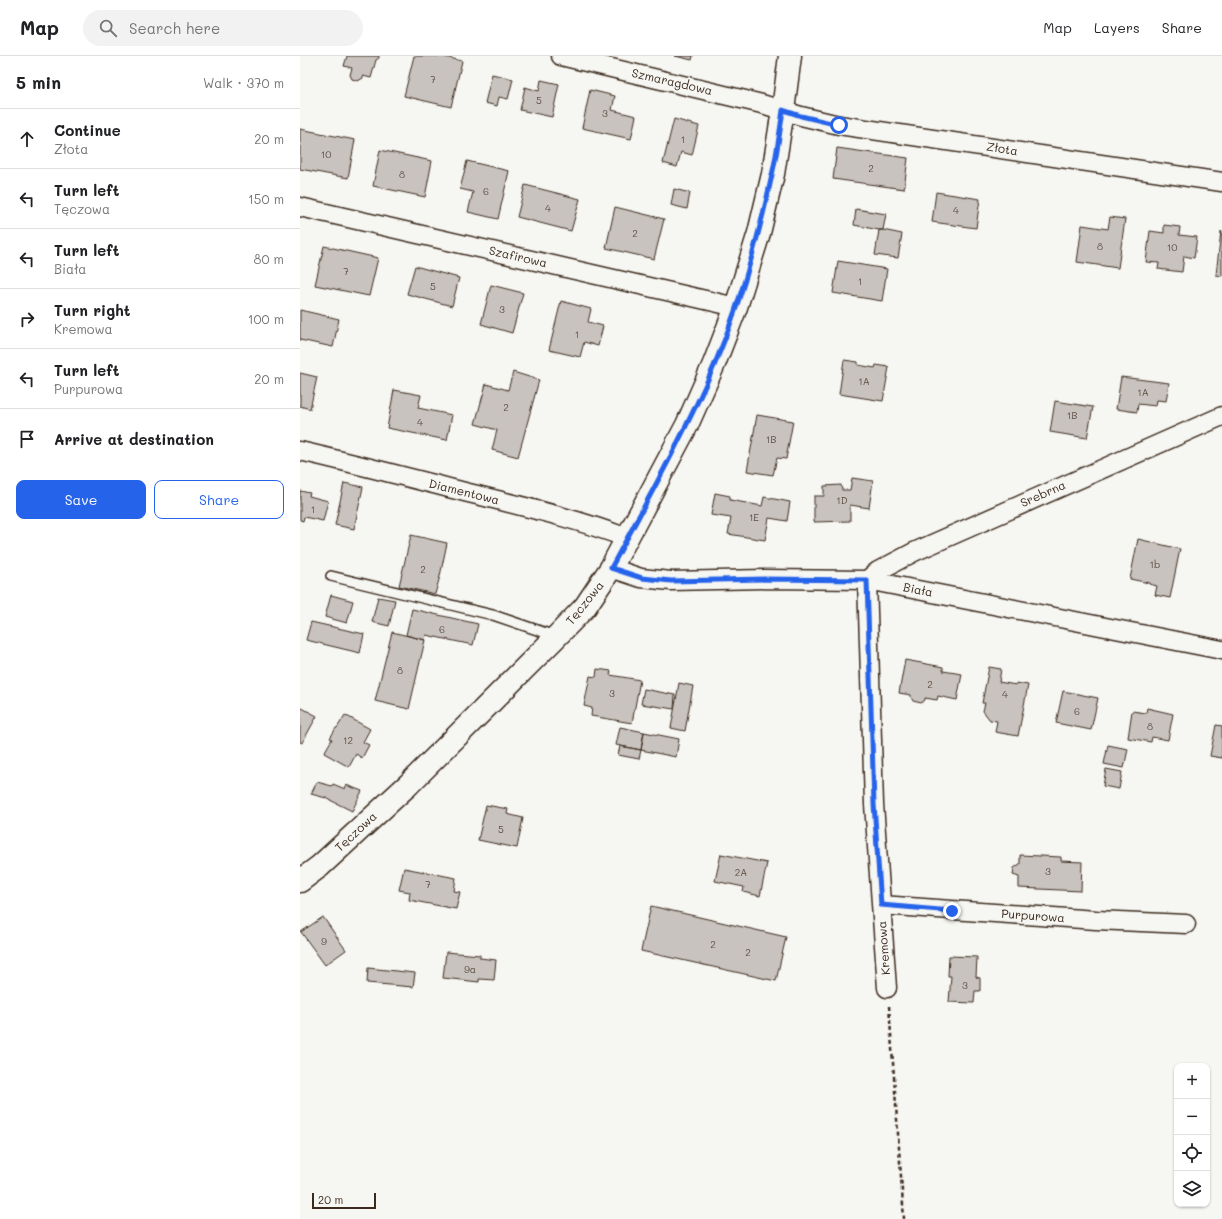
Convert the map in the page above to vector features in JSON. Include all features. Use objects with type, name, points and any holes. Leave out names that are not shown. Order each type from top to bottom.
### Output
[{"type":"street","name":"Szmaragdowa","points":[[561,56],[783,110]]},
{"type":"street","name":"Tęczowa","points":[[300,882],[320,866],[409,784],[556,637],[585,606],[611,568],[687,425],[714,364],[736,307],[759,233],[772,174],[783,110],[790,56]]},
{"type":"street","name":"Złota","points":[[783,110],[839,125],[1222,182]]},
{"type":"street","name":"Szafirowa","points":[[300,207],[736,307]]},
{"type":"street","name":"Srebrna","points":[[867,580],[878,571],[914,552],[1222,416]]},
{"type":"street","name":"Diamentowa","points":[[300,451],[361,465],[560,516],[627,538]]},
{"type":"street","name":"Biała","points":[[611,568],[642,578],[671,581],[764,579],[867,580],[1222,650]]},
{"type":"street","name":"Kremowa","points":[[867,580],[874,804],[887,988]]},
{"type":"street","name":"Purpurowa","points":[[881,905],[1096,920],[1186,924]]},
{"type":"lane","points":[[331,576],[493,615],[556,637]]},
{"type":"path","name":"Kremowa","points":[[887,988],[904,1219]]},
{"type":"building","points":[[347,56],[379,56],[376,60],[371,78],[363,76],[363,78],[358,81],[352,79],[350,75],[352,68],[344,66]]},
{"type":"building","points":[[414,56],[441,56],[462,61],[451,107],[404,96]]},
{"type":"building","points":[[675,56],[693,56],[692,60]]},
{"type":"building","points":[[492,74],[513,79],[508,99],[499,97],[497,106],[485,103]]},
{"type":"building","points":[[541,80],[559,84],[552,117],[520,110],[525,87],[539,91]]},
{"type":"building","points":[[590,90],[615,96],[612,110],[636,116],[631,139],[582,128]]},
{"type":"building","points":[[674,119],[699,126],[692,155],[681,152],[677,167],[663,163]]},
{"type":"building","points":[[300,129],[355,140],[348,178],[300,169]]},
{"type":"building","points":[[837,148],[908,158],[904,189],[833,179]]},
{"type":"building","points":[[380,150],[432,161],[425,197],[373,186]]},
{"type":"building","points":[[467,161],[509,171],[498,219],[468,212],[473,192],[460,189]]},
{"type":"building","points":[[525,185],[580,199],[571,231],[517,217]]},
{"type":"building","points":[[674,189],[690,193],[687,209],[671,205]]},
{"type":"building","points":[[936,192],[980,199],[976,228],[932,222]]},
{"type":"building","points":[[615,207],[664,219],[654,259],[606,248]]},
{"type":"building","points":[[856,209],[886,214],[883,230],[854,225]]},
{"type":"building","points":[[1110,217],[1125,219],[1118,268],[1077,262],[1082,225],[1108,229]]},
{"type":"building","points":[[1164,225],[1180,227],[1179,235],[1197,237],[1194,258],[1184,256],[1182,272],[1158,269],[1159,263],[1146,262],[1150,231],[1164,233]]},
{"type":"building","points":[[879,230],[902,234],[898,258],[875,255]]},
{"type":"building","points":[[1221,231],[1222,232],[1222,276],[1216,275]]},
{"type":"building","points":[[324,246],[378,258],[369,296],[315,285]]},
{"type":"building","points":[[838,261],[887,269],[882,301],[833,293]]},
{"type":"building","points":[[415,266],[459,278],[452,306],[407,294]]},
{"type":"building","points":[[491,285],[523,293],[512,333],[481,324]]},
{"type":"building","points":[[561,301],[591,309],[588,322],[603,326],[598,346],[584,342],[580,357],[549,350]]},
{"type":"building","points":[[300,310],[339,319],[333,347],[300,340]]},
{"type":"building","points":[[844,360],[858,362],[858,365],[875,368],[876,365],[889,367],[883,401],[839,394]]},
{"type":"building","points":[[513,372],[539,380],[518,457],[492,450],[497,430],[475,424],[486,384],[508,390]]},
{"type":"building","points":[[300,373],[317,377],[310,409],[300,406]]},
{"type":"building","points":[[1121,377],[1169,383],[1166,401],[1157,400],[1156,406],[1138,404],[1137,412],[1116,409]]},
{"type":"building","points":[[394,390],[421,395],[418,408],[452,415],[447,440],[387,428]]},
{"type":"building","points":[[1055,401],[1093,407],[1087,438],[1050,432]]},
{"type":"building","points":[[757,415],[793,421],[786,459],[777,458],[773,475],[747,471]]},
{"type":"building","points":[[852,478],[873,481],[869,508],[850,505],[850,521],[814,522],[814,496],[824,496],[824,486],[841,485],[842,490],[850,490]]},
{"type":"building","points":[[344,483],[363,487],[354,529],[335,525]]},
{"type":"building","points":[[300,491],[310,493],[309,496],[328,501],[323,521],[304,517],[303,521],[300,520]]},
{"type":"building","points":[[715,493],[730,496],[730,500],[762,506],[764,497],[790,502],[787,521],[769,518],[765,540],[728,534],[731,518],[711,515]]},
{"type":"building","points":[[411,535],[447,543],[435,594],[399,586]]},
{"type":"building","points":[[1138,539],[1180,549],[1170,598],[1155,595],[1157,586],[1130,579]]},
{"type":"building","points":[[331,595],[353,601],[347,623],[325,617]]},
{"type":"building","points":[[378,597],[395,600],[389,626],[372,622]]},
{"type":"building","points":[[412,609],[478,624],[473,645],[426,635],[425,640],[406,635]]},
{"type":"building","points":[[311,622],[364,634],[360,653],[306,640]]},
{"type":"building","points":[[392,632],[425,640],[409,709],[375,701]]},
{"type":"building","points":[[905,660],[943,667],[943,671],[962,674],[957,700],[938,696],[937,700],[925,698],[925,700],[921,703],[913,701],[911,695],[899,693]]},
{"type":"building","points":[[989,667],[1001,669],[999,682],[1016,685],[1016,683],[1028,685],[1018,736],[995,732],[997,721],[990,720],[983,711],[985,703],[982,703]]},
{"type":"building","points":[[597,669],[611,671],[610,675],[640,680],[632,723],[591,716],[592,708],[584,706],[590,676],[596,677]]},
{"type":"building","points":[[679,683],[693,686],[685,731],[671,728]]},
{"type":"building","points":[[644,689],[675,695],[674,709],[641,704]]},
{"type":"building","points":[[1063,691],[1098,698],[1091,730],[1056,723]]},
{"type":"building","points":[[302,708],[317,716],[302,743],[300,742],[300,711]]},
{"type":"building","points":[[1147,708],[1173,714],[1168,740],[1152,737],[1151,742],[1128,738],[1132,711],[1146,713]]},
{"type":"building","points":[[345,715],[370,729],[363,742],[369,745],[362,758],[356,754],[349,767],[324,753],[332,739],[330,738]]},
{"type":"building","points":[[1216,725],[1222,726],[1222,758],[1210,756]]},
{"type":"building","points":[[620,727],[644,732],[641,750],[616,745]]},
{"type":"building","points":[[644,732],[679,739],[676,757],[641,750]]},
{"type":"building","points":[[1108,745],[1128,749],[1124,768],[1104,764]]},
{"type":"building","points":[[620,746],[641,750],[639,759],[618,755]]},
{"type":"building","points":[[1106,769],[1122,772],[1119,789],[1103,786]]},
{"type":"building","points":[[317,782],[332,786],[333,784],[345,789],[346,785],[362,791],[352,811],[326,798],[311,794]]},
{"type":"building","points":[[486,805],[508,809],[507,814],[523,818],[517,848],[478,840]]},
{"type":"building","points":[[721,854],[767,863],[760,896],[743,892],[744,887],[715,881]]},
{"type":"building","points":[[1020,855],[1061,857],[1061,861],[1082,862],[1081,891],[1019,888],[1019,877],[1013,875],[1014,868],[1020,864]]},
{"type":"building","points":[[404,868],[456,878],[454,891],[460,892],[456,909],[409,900],[410,892],[399,890]]},
{"type":"building","points":[[651,906],[786,937],[776,981],[641,951]]},
{"type":"building","points":[[323,917],[346,950],[325,965],[301,932]]},
{"type":"building","points":[[446,952],[480,955],[480,958],[496,960],[494,980],[479,979],[479,982],[443,978]]},
{"type":"building","points":[[949,956],[977,957],[976,977],[980,978],[980,991],[975,991],[974,1003],[949,1002],[951,976],[948,976]]},
{"type":"building","points":[[368,968],[415,973],[413,987],[367,983]]},
{"type":"route","points":[[839,125],[783,110],[772,174],[759,233],[736,307],[714,364],[687,425],[611,568],[642,578],[671,581],[764,579],[867,580],[874,804],[881,905],[952,911]]}]
